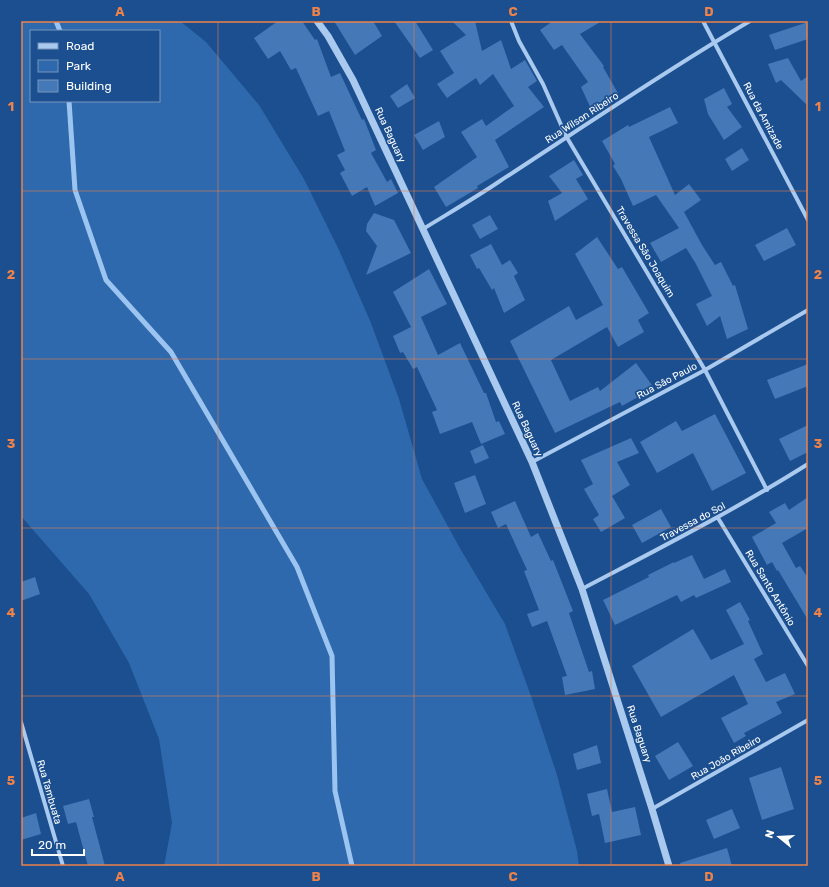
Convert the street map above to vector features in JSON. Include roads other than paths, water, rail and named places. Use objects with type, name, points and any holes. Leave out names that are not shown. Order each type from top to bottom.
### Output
[{"type":"street","name":"Rua Baguary","points":[[317,21],[328,36],[353,80],[532,462],[582,589],[669,866]]},
{"type":"street","name":"Travessa São Joaquim","points":[[511,21],[519,41],[543,84],[566,136],[705,370],[767,490]]},
{"type":"street","name":"Rua da Amizade","points":[[703,21],[808,220]]},
{"type":"street","name":"Rua Wilson Ribeiro","points":[[423,229],[499,182],[566,136],[714,42],[750,21]]},
{"type":"street","name":"Rua São Paulo","points":[[532,462],[705,370],[808,310]]},
{"type":"street","name":"Travessa do Sol","points":[[582,589],[718,518],[767,490],[808,464]]},
{"type":"street","name":"Rua Santo Antônio","points":[[718,518],[808,666]]},
{"type":"street","name":"Rua João Ribeiro","points":[[652,809],[808,720]]},
{"type":"street","name":"Rua Tambuata","points":[[21,722],[62,866]]},
{"type":"waterway","points":[[56,21],[60,30]]},
{"type":"waterway","points":[[69,102],[75,190],[106,280],[171,352],[297,567],[332,656],[335,791],[352,866]]}]
